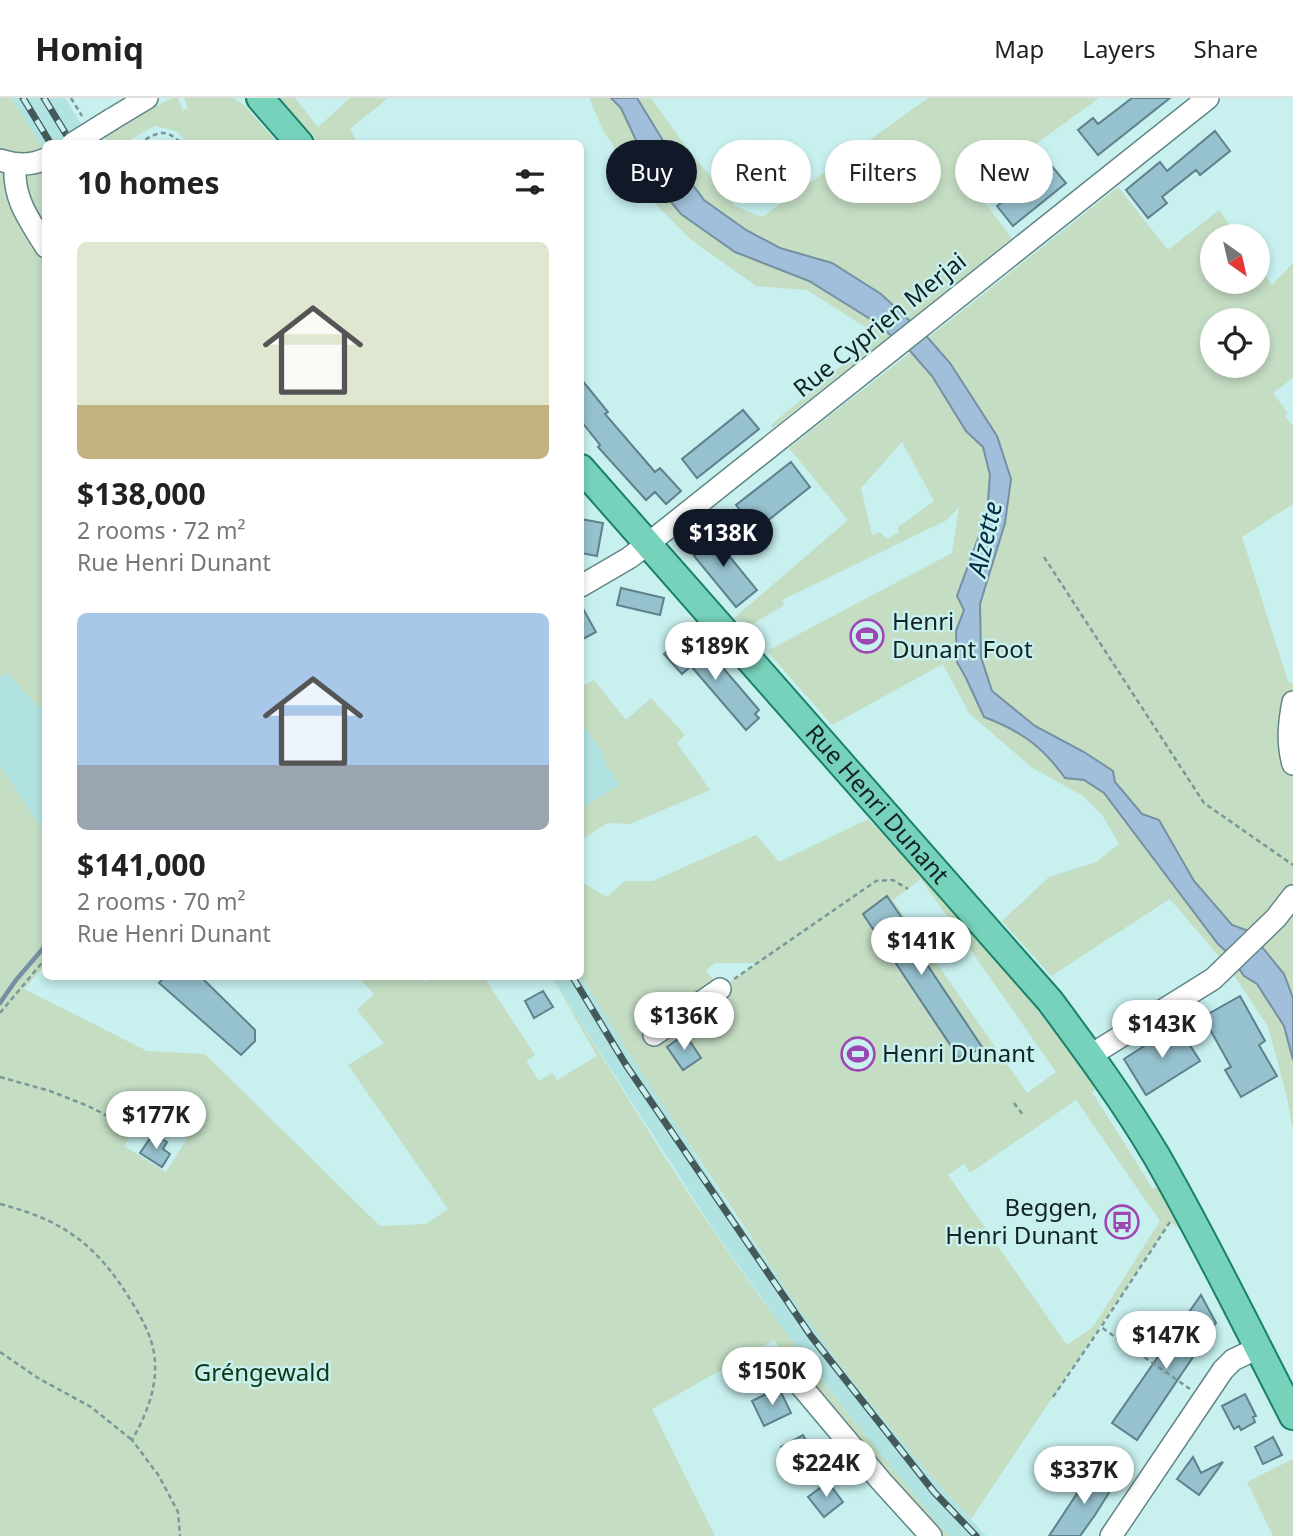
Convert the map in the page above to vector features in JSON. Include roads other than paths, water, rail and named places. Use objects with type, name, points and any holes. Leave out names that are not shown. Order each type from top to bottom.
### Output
[{"type":"main road","points":[[260,98],[297,140]]},
{"type":"main road","name":"Rue Henri Dunant","points":[[584,471],[1050,1001],[1091,1055],[1165,1171],[1293,1416]]},
{"type":"street","points":[[78,140],[147,98]]},
{"type":"street","name":"Rue Cyprien Merjai","points":[[584,584],[649,543],[1208,98]]},
{"type":"street","points":[[42,161],[32,165],[8,162],[19,201],[42,240]]},
{"type":"street","points":[[1293,702],[1289,722],[1293,764]]},
{"type":"street","points":[[1091,1055],[1213,979],[1276,918],[1293,896]]},
{"type":"street","points":[[654,1035],[720,989]]},
{"type":"street","points":[[1111,1536],[1223,1370],[1233,1360],[1258,1348]]},
{"type":"street","points":[[786,1367],[881,1481],[931,1536]]},
{"type":"water","name":"Alzette","points":[[611,98],[637,98],[663,140],[636,140],[621,108]]},
{"type":"water","name":"Alzette","points":[[697,190],[704,200],[746,230],[780,248],[832,263],[881,294],[928,338],[950,363],[997,436],[1011,479],[1005,523],[980,604],[981,657],[992,691],[1035,726],[1113,771],[1115,782],[1142,814],[1159,820],[1194,881],[1232,925],[1249,931],[1284,974],[1293,998],[1293,1060],[1284,1026],[1257,984],[1244,976],[1229,954],[1218,944],[1104,793],[1084,780],[1065,778],[1030,741],[984,717],[957,662],[956,631],[964,610],[957,596],[987,514],[990,475],[983,447],[966,431],[932,376],[911,352],[875,322],[809,281],[735,252],[681,214],[672,203],[697,203]]},
{"type":"waterway","points":[[0,1003],[42,950]]},
{"type":"railway","points":[[23,98],[49,140]]},
{"type":"railway","points":[[44,98],[70,140]]},
{"type":"railway","points":[[574,980],[626,1065],[811,1336],[934,1492],[976,1536]]},
{"type":"place","name":"Henri Dunant Foot","points":[[867,636]]},
{"type":"place","name":"Henri Dunant","points":[[858,1054]]},
{"type":"place","name":"Beggen, Henri Dunant","points":[[1122,1222]]},
{"type":"park label","name":"Gréngewald","points":[[262,1373]]}]
